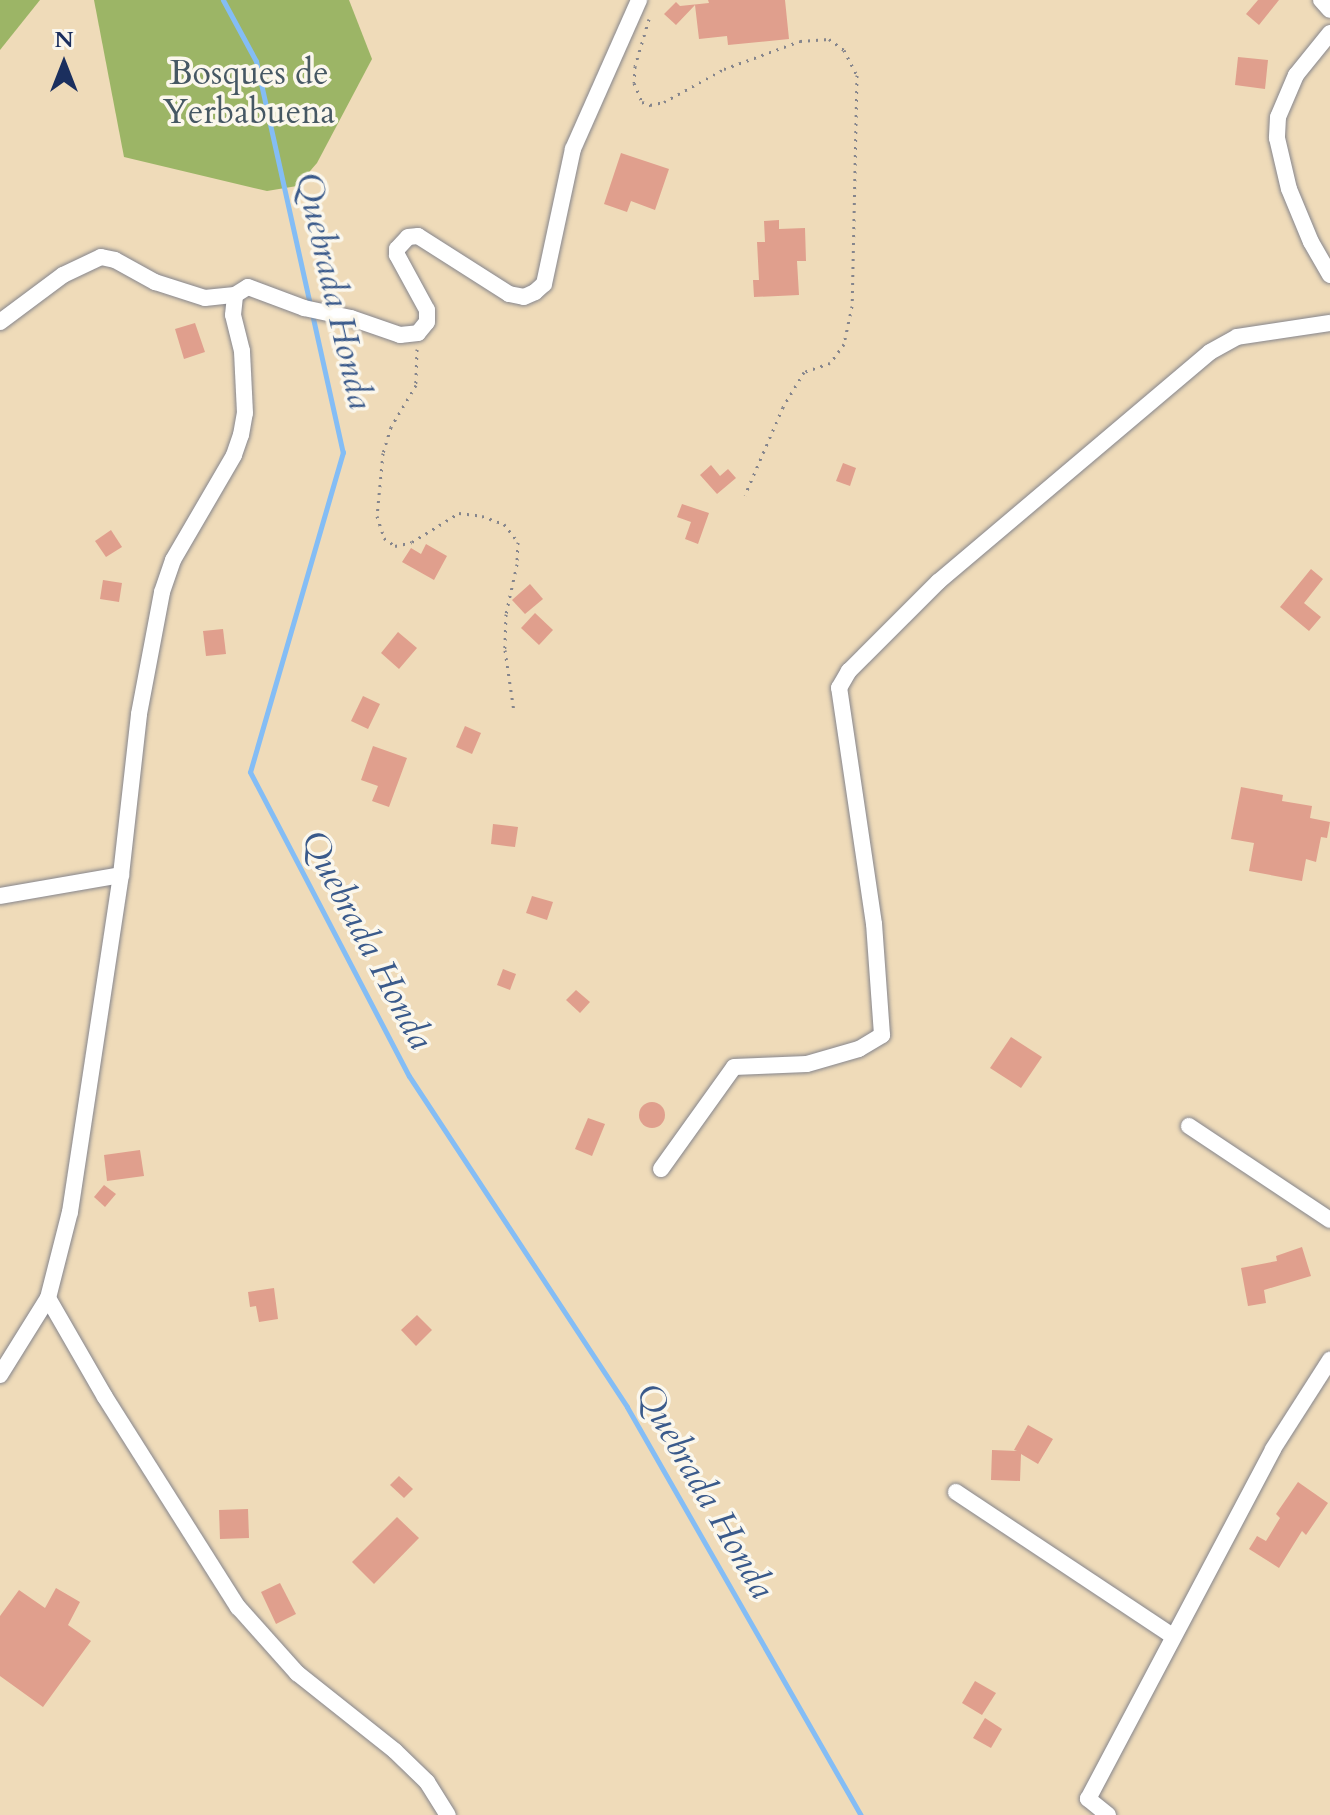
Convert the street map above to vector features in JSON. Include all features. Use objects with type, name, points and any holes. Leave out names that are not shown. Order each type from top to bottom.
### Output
[{"type":"street","points":[[1321,0],[1330,10]]},
{"type":"street","points":[[0,322],[63,275],[101,257],[115,260],[155,282],[205,298],[235,295],[248,287],[304,308],[351,318],[400,335],[418,333],[427,322],[427,310],[397,255],[400,243],[408,237],[418,236],[509,294],[524,297],[544,284],[573,149],[645,4]]},
{"type":"street","points":[[1330,33],[1296,75],[1278,117],[1277,138],[1289,189],[1311,242],[1330,275]]},
{"type":"street","points":[[0,1375],[48,1298],[70,1212],[121,875],[139,714],[162,592],[173,560],[234,455],[243,424],[242,351],[233,315],[235,295]]},
{"type":"street","points":[[661,1169],[734,1067],[807,1064],[859,1049],[882,1035],[874,924],[839,688],[849,671],[938,582],[1210,352],[1237,337],[1330,323]]},
{"type":"street","points":[[0,896],[121,875]]},
{"type":"street","points":[[1189,1126],[1330,1220]]},
{"type":"street","points":[[48,1298],[105,1397],[238,1607],[297,1673],[395,1751],[427,1782],[448,1815]]},
{"type":"street","points":[[1108,1815],[1088,1799],[1273,1449],[1330,1360]]},
{"type":"street","points":[[956,1492],[1173,1636]]},
{"type":"path","points":[[645,4],[634,83],[642,102],[650,105],[664,102],[724,69],[800,41],[829,39],[844,50],[857,75],[852,306],[844,344],[830,363],[804,372],[783,407],[745,495]]},
{"type":"path","points":[[418,333],[416,385],[391,427],[383,453],[377,516],[384,538],[395,546],[412,542],[459,513],[482,516],[504,524],[518,542],[517,564],[506,614],[505,650],[514,712]]},
{"type":"green space","points":[[0,0],[40,0],[0,50]]},
{"type":"green space","name":"Bosques de Yerbabuena","points":[[94,0],[349,0],[372,59],[317,163],[297,186],[267,191],[124,157]]},
{"type":"building","points":[[708,0],[785,0],[789,39],[728,45],[727,36],[699,39],[695,5],[676,25],[664,14],[676,2],[680,6],[709,3]]},
{"type":"building","points":[[1258,0],[1279,0],[1259,25],[1246,14]]},
{"type":"building","points":[[1238,57],[1268,60],[1265,89],[1235,85]]},
{"type":"building","points":[[621,153],[669,169],[655,210],[631,201],[627,212],[604,204]]},
{"type":"building","points":[[779,220],[779,229],[805,228],[806,261],[797,261],[799,295],[754,297],[753,280],[759,280],[757,242],[765,242],[764,221]]},
{"type":"building","points":[[195,323],[205,352],[184,359],[175,329]]},
{"type":"building","points":[[843,463],[856,468],[850,486],[836,481]]},
{"type":"building","points":[[711,465],[720,476],[728,469],[736,478],[717,494],[700,475]]},
{"type":"building","points":[[682,504],[709,513],[698,544],[685,539],[691,522],[677,517]]},
{"type":"building","points":[[111,530],[122,547],[106,557],[95,541]]},
{"type":"building","points":[[426,544],[447,556],[434,580],[402,562],[411,548],[421,554]]},
{"type":"building","points":[[1311,569],[1323,579],[1304,603],[1321,617],[1309,631],[1280,607]]},
{"type":"building","points":[[103,580],[122,583],[119,602],[100,599]]},
{"type":"building","points":[[530,584],[543,599],[525,614],[512,600]]},
{"type":"building","points":[[535,613],[553,630],[539,645],[521,628]]},
{"type":"building","points":[[223,629],[226,654],[206,656],[203,631]]},
{"type":"building","points":[[398,632],[417,648],[399,669],[381,653]]},
{"type":"building","points":[[363,696],[380,704],[368,729],[351,721]]},
{"type":"building","points":[[465,726],[481,733],[472,754],[456,747]]},
{"type":"building","points":[[373,746],[407,758],[389,807],[372,801],[378,786],[361,780]]},
{"type":"building","points":[[1241,787],[1283,795],[1282,801],[1312,806],[1310,818],[1330,822],[1327,838],[1321,837],[1316,862],[1306,859],[1302,881],[1249,871],[1254,843],[1231,839]]},
{"type":"building","points":[[493,824],[518,827],[515,847],[491,844]]},
{"type":"building","points":[[532,896],[553,902],[547,920],[526,913]]},
{"type":"building","points":[[503,969],[516,974],[510,990],[497,985]]},
{"type":"building","points":[[576,990],[590,1002],[580,1013],[566,1000]]},
{"type":"building","points":[[1011,1037],[1042,1057],[1021,1088],[990,1068]]},
{"type":"building","points":[[652,1102],[661,1106],[665,1115],[661,1124],[652,1128],[643,1124],[639,1115],[643,1106]]},
{"type":"building","points":[[588,1118],[605,1124],[592,1156],[575,1149]]},
{"type":"building","points":[[140,1150],[144,1176],[107,1181],[104,1155]]},
{"type":"building","points":[[104,1185],[116,1194],[105,1207],[94,1197]]},
{"type":"building","points":[[1302,1247],[1311,1276],[1264,1290],[1266,1303],[1248,1306],[1241,1268],[1277,1261],[1276,1256]]},
{"type":"building","points":[[274,1288],[278,1319],[259,1322],[256,1306],[250,1307],[248,1292]]},
{"type":"building","points":[[417,1315],[432,1330],[416,1346],[401,1330]]},
{"type":"building","points":[[1028,1425],[1053,1439],[1038,1464],[1021,1454],[1020,1481],[991,1480],[992,1450],[1017,1451],[1014,1450]]},
{"type":"building","points":[[399,1476],[413,1489],[404,1498],[390,1485]]},
{"type":"building","points":[[1298,1482],[1328,1503],[1306,1535],[1302,1531],[1279,1568],[1249,1549],[1257,1536],[1266,1541],[1280,1518],[1276,1514]]},
{"type":"building","points":[[248,1509],[249,1538],[220,1539],[219,1510]]},
{"type":"building","points":[[397,1517],[419,1538],[374,1584],[352,1562]]},
{"type":"building","points":[[280,1583],[296,1614],[276,1624],[261,1592]]},
{"type":"building","points":[[56,1588],[80,1602],[68,1625],[91,1641],[43,1707],[0,1676],[0,1616],[19,1590],[45,1608]]},
{"type":"building","points":[[975,1681],[996,1693],[982,1715],[962,1703]]},
{"type":"building","points":[[985,1718],[1002,1729],[991,1748],[973,1738]]},
{"type":"waterway","name":"Quebrada Honda","points":[[223,0],[256,61],[343,452],[250,772],[409,1076],[627,1407],[861,1815]]}]
